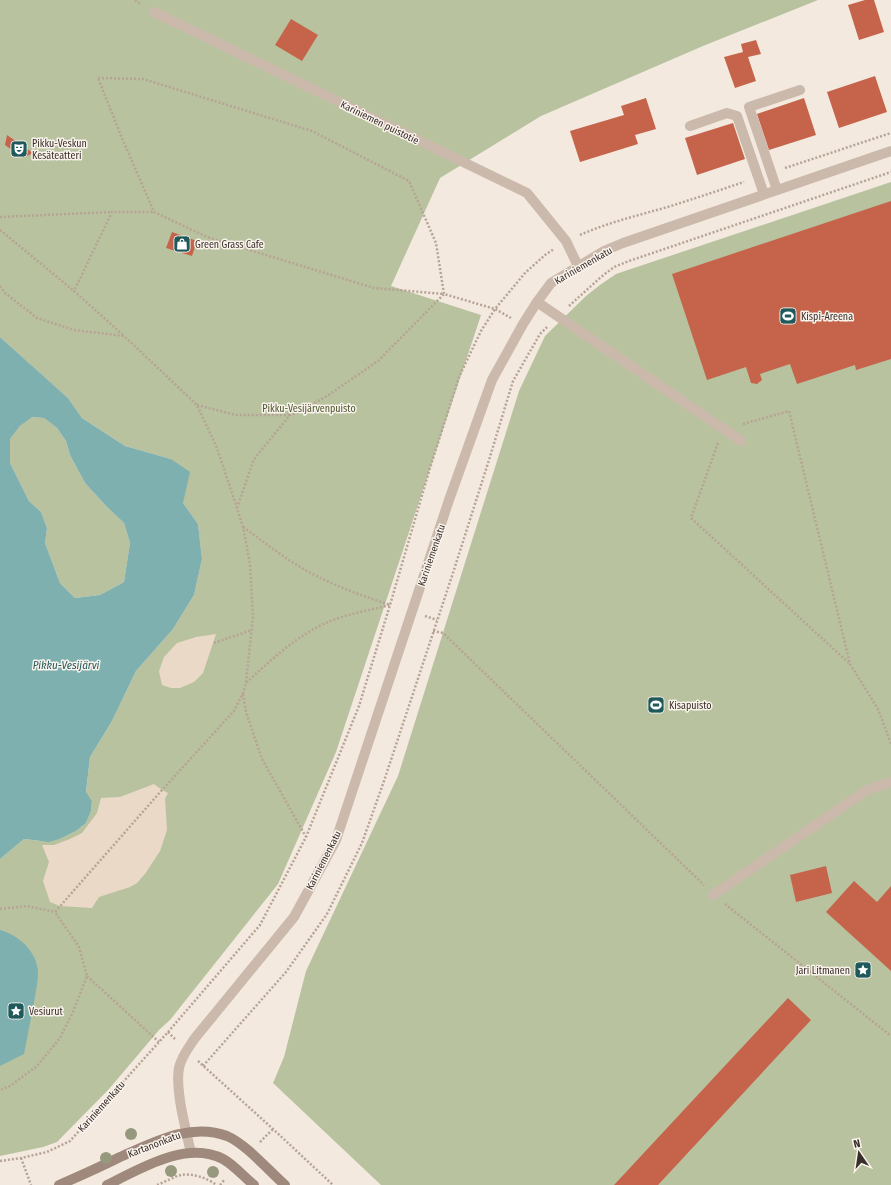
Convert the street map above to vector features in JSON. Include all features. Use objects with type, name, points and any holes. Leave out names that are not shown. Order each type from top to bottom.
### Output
[{"type":"main road","name":"Kartanonkatu","points":[[59,1185],[166,1137],[186,1132],[200,1131],[214,1132],[228,1137],[240,1144],[285,1185]]},
{"type":"main road","name":"Kartanonkatu","points":[[107,1185],[172,1156],[191,1153],[205,1153],[225,1160],[254,1185]]},
{"type":"street","name":"Kariniemen puistotie","points":[[154,12],[527,193],[566,241],[578,266]]},
{"type":"street","points":[[777,190],[749,108],[800,90]]},
{"type":"street","points":[[690,126],[727,114],[737,116],[764,194]]},
{"type":"street","name":"Kariniemenkatu","points":[[191,1153],[180,1095],[179,1067],[187,1050],[195,1038],[294,916],[336,840],[449,500],[492,380],[537,302],[551,283],[604,250],[891,151]]},
{"type":"street","points":[[537,302],[741,441]]},
{"type":"street","points":[[713,895],[867,790],[891,782]]},
{"type":"path","points":[[154,212],[98,78],[143,79],[312,131],[409,181],[436,243],[444,294]]},
{"type":"path","points":[[771,173],[891,133]]},
{"type":"path","points":[[891,172],[614,267],[557,316],[540,334],[513,381],[452,576],[433,631],[443,633],[713,895],[891,1036]]},
{"type":"path","name":"Kariniemenkatu","points":[[0,1161],[47,1152],[70,1140],[168,1032],[260,925],[306,837],[359,706],[430,468],[459,377],[481,331],[496,309],[525,273],[545,255],[566,241],[617,221],[671,206],[759,177]]},
{"type":"path","points":[[0,217],[112,212],[154,212],[207,237],[374,288],[444,294],[496,309],[540,334]]},
{"type":"path","points":[[74,292],[112,212]]},
{"type":"path","points":[[0,230],[124,336],[197,405],[216,448],[237,508],[243,527],[250,564],[253,616],[252,630],[246,683],[234,711],[162,790],[55,912]]},
{"type":"path","points":[[0,286],[5,293],[36,318],[74,330],[124,336]]},
{"type":"path","points":[[197,405],[236,415],[290,415],[299,412],[327,396],[378,361],[444,294]]},
{"type":"path","points":[[850,664],[790,411],[723,429],[691,518],[850,664],[878,709],[891,744]]},
{"type":"path","points":[[237,508],[254,459],[290,415]]},
{"type":"path","points":[[243,527],[301,568],[369,598],[390,605]]},
{"type":"path","points":[[246,683],[278,654],[311,630],[329,621],[390,605]]},
{"type":"path","points":[[214,643],[252,630]]},
{"type":"path","points":[[243,693],[246,712],[262,759],[306,837]]},
{"type":"path","points":[[0,909],[27,906],[55,912],[79,947],[87,976],[159,1042]]},
{"type":"path","points":[[0,1090],[10,1086],[37,1066],[60,1038],[73,1012],[87,976]]},
{"type":"path","points":[[203,1066],[333,1185]]},
{"type":"path","points":[[21,1158],[30,1185]]},
{"type":"path","points":[[158,1185],[181,1175],[196,1176],[212,1181],[216,1185]]},
{"type":"green space","name":"Pikku-Vesijärvenpuisto","points":[[0,0],[818,0],[703,46],[541,116],[440,178],[391,286],[481,315],[336,752],[278,884],[170,1020],[159,1030],[109,1089],[57,1142],[43,1147],[0,1156],[0,859],[24,839],[40,841],[62,838],[76,831],[86,823],[91,811],[92,801],[86,793],[90,757],[112,721],[136,671],[173,629],[194,595],[202,559],[198,524],[183,503],[171,459],[125,446],[82,418],[68,398],[0,337]]},
{"type":"green space","name":"Kisapuisto","points":[[891,182],[891,1185],[381,1185],[273,1083],[284,1057],[306,971],[398,776],[519,391],[545,336],[586,296],[616,274]]},
{"type":"green space","points":[[31,417],[44,418],[57,428],[66,441],[70,455],[85,483],[124,523],[130,543],[124,582],[100,595],[75,598],[60,583],[45,543],[47,528],[41,512],[29,501],[10,463],[10,439],[20,426]]},
{"type":"shaded area","points":[[216,634],[203,673],[194,682],[180,688],[171,688],[162,685],[159,671],[164,657],[177,643],[196,637]]},
{"type":"shaded area","points":[[154,784],[168,793],[165,799],[167,830],[160,851],[145,874],[137,883],[130,887],[99,897],[92,908],[60,906],[50,902],[43,881],[49,862],[42,845],[54,845],[82,833],[97,813],[101,798],[120,797]]},
{"type":"water","name":"Pikku-Vesijärvi","points":[[0,337],[68,398],[82,418],[125,446],[171,459],[190,472],[183,503],[198,524],[202,559],[194,595],[173,629],[136,671],[112,721],[90,757],[86,792],[92,801],[91,811],[86,823],[76,831],[62,838],[49,842],[24,839],[0,859]],"holes":[[[32,417],[44,418],[57,428],[66,441],[70,455],[85,483],[124,523],[130,543],[124,582],[100,595],[75,598],[60,583],[45,543],[47,528],[41,512],[29,501],[10,463],[10,439],[20,426]]]},
{"type":"water","name":"Vesiurut","points":[[0,930],[7,932],[25,944],[30,950],[37,963],[38,980],[24,1054],[0,1066]]},
{"type":"building","points":[[865,0],[874,0],[884,32],[859,40],[848,5]]},
{"type":"building","points":[[291,19],[318,35],[302,61],[275,45]]},
{"type":"building","points":[[756,40],[761,54],[748,57],[756,81],[735,88],[724,57],[743,52],[741,44]]},
{"type":"building","points":[[875,76],[887,112],[839,128],[827,92]]},
{"type":"building","points":[[646,98],[656,129],[635,135],[638,144],[580,162],[570,131],[624,115],[621,106]]},
{"type":"building","points":[[804,98],[816,135],[769,150],[757,114]]},
{"type":"building","points":[[733,123],[745,159],[697,175],[685,138]]},
{"type":"building","name":"Pikku-Veskun Kesäteatteri","points":[[7,135],[33,153],[23,158],[5,145]]},
{"type":"building","name":"Kispi-Areena","points":[[891,201],[891,359],[856,370],[855,365],[797,384],[790,364],[760,374],[762,380],[757,384],[751,383],[746,367],[707,380],[672,274]]},
{"type":"building","name":"Green Grass Cafe","points":[[172,232],[197,241],[192,256],[166,248]]},
{"type":"building","points":[[826,866],[832,893],[796,902],[790,875]]},
{"type":"building","points":[[854,881],[877,902],[891,886],[891,971],[826,912]]},
{"type":"building","points":[[788,998],[811,1020],[658,1185],[614,1185]]},
{"type":"place","name":"Pikku-Veskun Kesäteatteri","points":[[19,149]]},
{"type":"place","name":"Green Grass Cafe","points":[[182,244]]},
{"type":"place","name":"Kispi-Areena","points":[[788,316]]},
{"type":"place","name":"Kisapuisto","points":[[656,705]]},
{"type":"place","name":"Jari Litmanen","points":[[863,970]]},
{"type":"place","name":"Vesiurut","points":[[16,1011]]}]
